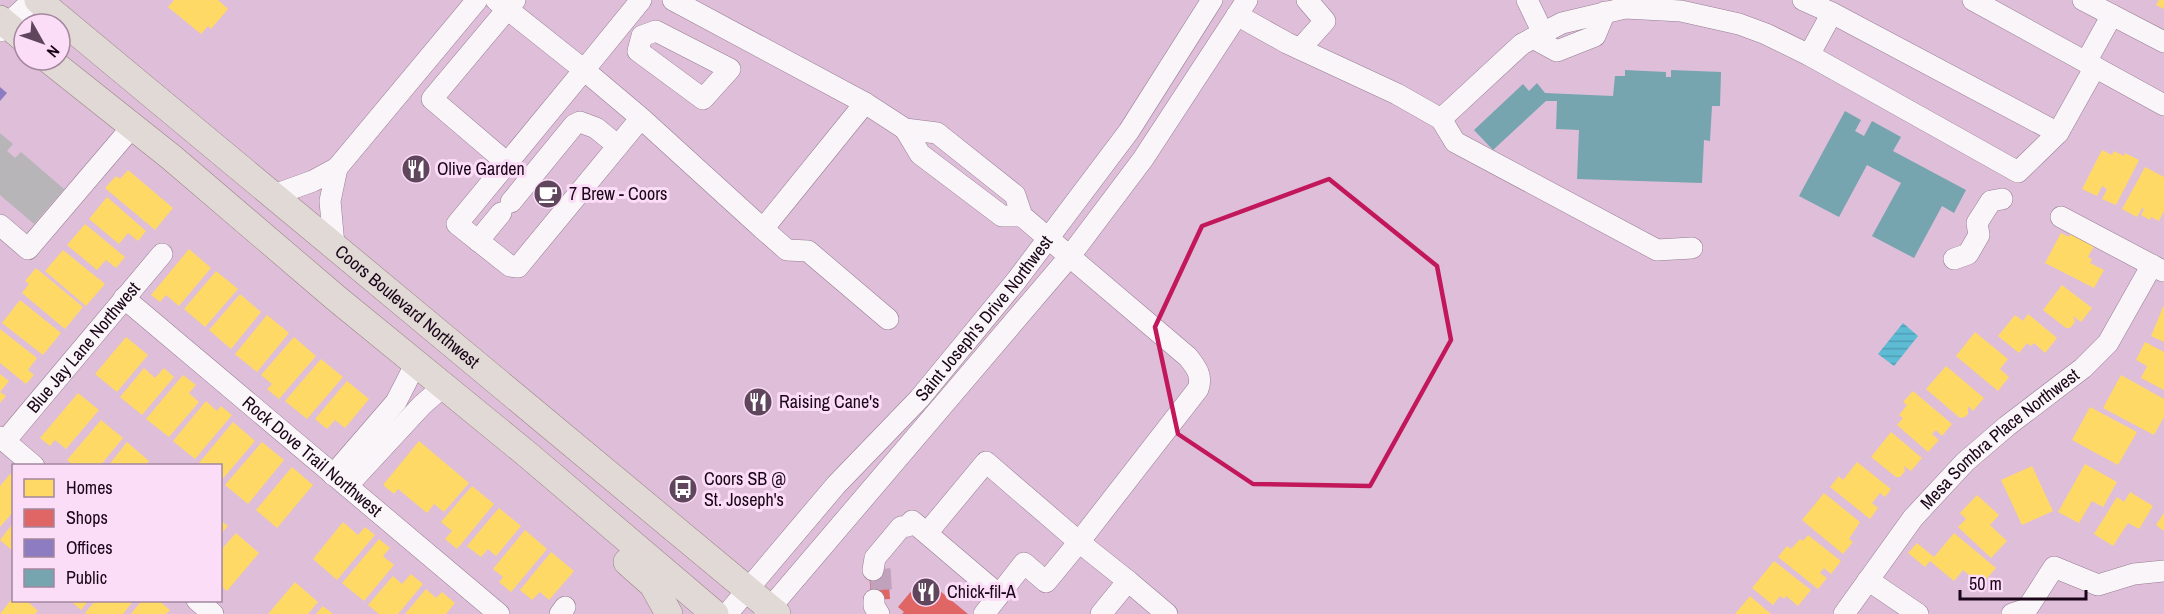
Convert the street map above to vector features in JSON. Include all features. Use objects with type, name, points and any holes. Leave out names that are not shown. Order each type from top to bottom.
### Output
[{"type":"main road","name":"Coors Boulevard Northwest","points":[[38,0],[748,590],[771,612]]},
{"type":"main road","name":"Coors Boulevard Northwest","points":[[64,72],[444,385],[715,614]]},
{"type":"main road","points":[[528,455],[542,486],[653,585],[669,614]]},
{"type":"street","points":[[8,28],[33,0]]},
{"type":"street","points":[[274,195],[313,181],[337,168],[477,0]]},
{"type":"street","points":[[640,0],[457,224],[510,266],[518,267],[641,118]]},
{"type":"street","points":[[673,0],[865,103],[905,129],[937,133],[1015,195],[1022,216],[1188,357],[1201,378],[1198,389],[1046,582],[1024,563],[984,614]]},
{"type":"street","name":"Saint Joseph's Drive Northwest","points":[[727,614],[836,485],[919,399],[1016,281],[1129,131],[1212,0]]},
{"type":"street","points":[[1300,49],[1324,21],[1307,0]]},
{"type":"street","points":[[1527,0],[1538,36],[1557,51],[1595,36],[1605,12],[1625,8],[1681,10],[1739,24],[1809,55],[2018,172]]},
{"type":"street","points":[[1803,0],[1832,13],[2058,133]]},
{"type":"street","points":[[1972,0],[2164,105]]},
{"type":"street","points":[[2083,0],[2164,42]]},
{"type":"street","points":[[507,163],[432,99],[506,3],[641,118],[787,250],[808,251],[888,319]]},
{"type":"street","points":[[1242,8],[1300,49],[1397,94],[1441,119],[1455,142],[1657,250],[1692,248]]},
{"type":"street","name":"Saint Joseph's Drive Northwest","points":[[771,612],[1070,256],[1143,159],[1242,8]]},
{"type":"street","points":[[1809,55],[1832,13]]},
{"type":"street","points":[[1954,259],[1968,254],[1979,235],[1977,223],[1991,201],[2002,199],[2018,172],[2058,133],[2112,15]]},
{"type":"street","points":[[622,23],[642,36]]},
{"type":"street","points":[[1441,119],[1522,44],[1538,36]]},
{"type":"street","points":[[764,229],[865,103]]},
{"type":"street","points":[[478,241],[574,125],[580,122],[596,128],[618,146]]},
{"type":"street","points":[[0,225],[28,249],[132,127]]},
{"type":"street","points":[[334,245],[330,201],[337,168]]},
{"type":"street","points":[[2061,217],[2158,268]]},
{"type":"street","name":"Blue Jay Lane Northwest","points":[[2,439],[162,254]]},
{"type":"street","name":"Mesa Sombra Place Northwest","points":[[1844,614],[1913,518],[1965,462],[2007,426],[2083,368],[2108,343],[2158,268]]},
{"type":"street","name":"Rock Dove Trail Northwest","points":[[124,298],[499,614]]},
{"type":"street","points":[[340,480],[396,402],[416,363]]},
{"type":"street","points":[[340,480],[444,385]]},
{"type":"street","points":[[2,439],[33,464]]},
{"type":"street","points":[[876,569],[907,532],[986,462],[1167,614]]},
{"type":"street","points":[[916,526],[999,595]]},
{"type":"street","points":[[2012,614],[2027,609],[2054,567],[2098,585],[2133,574],[2164,571]]},
{"type":"street","points":[[1868,580],[1918,614]]},
{"type":"street","points":[[1104,613],[1128,581]]},
{"type":"street","points":[[199,602],[213,614]]},
{"type":"highlighted area","points":[[1329,179],[1437,266],[1451,340],[1370,486],[1253,484],[1178,434],[1155,327],[1202,226]]},
{"type":"water","points":[[1903,323],[1918,336],[1894,366],[1878,354]]},
{"type":"building: Homes","points":[[174,0],[218,0],[228,9],[211,29],[208,26],[201,34],[168,7]]},
{"type":"building: Homes","points":[[2159,0],[2164,0],[2164,9],[2156,5]]},
{"type":"building: Homes","points":[[2102,150],[2112,155],[2114,151],[2124,156],[2125,153],[2139,160],[2116,205],[2102,199],[2107,189],[2102,186],[2097,196],[2082,189]]},
{"type":"building: Homes","points":[[2145,167],[2164,177],[2164,211],[2159,221],[2151,217],[2150,220],[2141,215],[2144,209],[2142,208],[2137,217],[2122,209]]},
{"type":"building: Homes","points":[[128,170],[173,208],[155,230],[105,188],[116,176],[120,179]]},
{"type":"building: Homes","points":[[107,197],[146,231],[138,241],[128,233],[119,244],[89,219]]},
{"type":"building: Homes","points":[[85,224],[125,257],[116,268],[106,260],[97,270],[67,245]]},
{"type":"building: Homes","points":[[2061,233],[2069,237],[2070,234],[2094,246],[2088,257],[2092,259],[2090,263],[2104,270],[2094,288],[2045,263]]},
{"type":"building: Homes","points":[[189,249],[211,268],[179,306],[166,295],[160,302],[151,295]]},
{"type":"building: Homes","points":[[63,250],[105,284],[86,306],[45,271]]},
{"type":"building: Homes","points":[[36,268],[83,307],[65,329],[22,293],[29,284],[25,281]]},
{"type":"building: Homes","points":[[216,271],[238,289],[205,327],[184,309]]},
{"type":"building: Homes","points":[[2062,285],[2092,308],[2081,322],[2073,316],[2075,322],[2070,328],[2066,328],[2043,310]]},
{"type":"building: Homes","points":[[240,294],[261,312],[231,349],[209,330]]},
{"type":"building: Homes","points":[[20,300],[61,333],[43,355],[2,323]]},
{"type":"building: Homes","points":[[2164,305],[2164,342],[2151,336]]},
{"type":"building: Homes","points":[[2028,314],[2057,338],[2045,353],[2034,343],[2031,346],[2027,343],[2019,353],[1998,336],[2015,315],[2023,321]]},
{"type":"building: Homes","points":[[267,315],[289,333],[257,372],[235,354]]},
{"type":"building: Homes","points":[[0,329],[37,358],[28,370],[34,375],[26,384],[0,363]]},
{"type":"building: Homes","points":[[1975,332],[2008,359],[2000,369],[2009,377],[1998,391],[1956,356]]},
{"type":"building: Homes","points":[[126,337],[148,355],[117,392],[95,374]]},
{"type":"building: Homes","points":[[294,337],[316,356],[279,399],[267,389],[272,384],[261,375]]},
{"type":"building: Homes","points":[[2145,342],[2164,352],[2164,390],[2141,378],[2147,366],[2136,360]]},
{"type":"building: Homes","points":[[321,359],[343,377],[307,419],[285,401]]},
{"type":"building: Homes","points":[[1946,366],[1984,398],[1973,411],[1968,406],[1968,414],[1965,417],[1960,418],[1926,389]]},
{"type":"building: Homes","points":[[144,368],[155,378],[164,368],[174,377],[142,415],[120,397]]},
{"type":"building: Homes","points":[[0,374],[9,381],[0,392]]},
{"type":"building: Homes","points":[[183,375],[196,385],[189,393],[199,402],[169,437],[146,419]]},
{"type":"building: Homes","points":[[2121,375],[2164,399],[2164,417],[2154,435],[2103,408]]},
{"type":"building: Homes","points":[[347,381],[369,399],[345,428],[335,420],[327,429],[315,419]]},
{"type":"building: Homes","points":[[1913,391],[1952,424],[1942,436],[1936,430],[1932,434],[1939,440],[1928,452],[1897,425],[1903,418],[1899,415],[1907,405],[1903,402]]},
{"type":"building: Homes","points":[[0,392],[6,396],[0,403]]},
{"type":"building: Homes","points":[[78,393],[99,410],[66,449],[55,440],[50,446],[40,438]]},
{"type":"building: Homes","points":[[206,401],[217,411],[221,406],[232,415],[195,459],[173,441]]},
{"type":"building: Homes","points":[[2090,407],[2137,432],[2118,465],[2072,440]]},
{"type":"building: Homes","points":[[101,420],[123,438],[102,464],[72,464],[67,460]]},
{"type":"building: Homes","points":[[233,422],[255,441],[222,480],[222,464],[199,463]]},
{"type":"building: Homes","points":[[1891,432],[1922,458],[1911,471],[1904,466],[1905,471],[1900,477],[1896,477],[1871,457]]},
{"type":"building: Homes","points":[[419,441],[469,483],[444,512],[434,504],[427,513],[398,489],[394,494],[383,485]]},
{"type":"building: Homes","points":[[127,442],[149,461],[147,464],[110,464]]},
{"type":"building: Homes","points":[[262,442],[284,460],[248,504],[225,485]]},
{"type":"building: Homes","points":[[1857,462],[1891,489],[1885,497],[1880,493],[1872,503],[1878,508],[1870,519],[1830,487],[1839,476],[1843,480]]},
{"type":"building: Homes","points":[[2085,464],[2117,482],[2103,507],[2092,501],[2079,523],[2058,512]]},
{"type":"building: Homes","points":[[2032,466],[2053,511],[2022,525],[2001,480]]},
{"type":"building: Homes","points":[[292,467],[313,485],[277,528],[256,510]]},
{"type":"building: Homes","points":[[12,472],[12,513],[0,527],[0,486]]},
{"type":"building: Homes","points":[[472,486],[494,504],[457,549],[445,539],[452,531],[441,522]]},
{"type":"building: Homes","points":[[2130,492],[2153,506],[2139,529],[2128,523],[2113,546],[2094,534],[2117,497],[2124,502]]},
{"type":"building: Homes","points":[[1824,493],[1860,522],[1849,539],[1853,542],[1843,554],[1802,520]]},
{"type":"building: Homes","points":[[1977,495],[1999,515],[1990,525],[2007,541],[1991,558],[1958,527],[1966,519],[1960,513]]},
{"type":"building: Homes","points":[[499,508],[521,526],[496,556],[488,549],[481,557],[467,546]]},
{"type":"building: Homes","points":[[2164,513],[2164,531],[2156,525]]},
{"type":"building: Homes","points":[[222,522],[228,526],[222,533]]},
{"type":"building: Homes","points":[[343,522],[358,535],[365,527],[375,535],[337,580],[313,559]]},
{"type":"building: Homes","points":[[12,525],[12,550],[0,540]]},
{"type":"building: Homes","points":[[525,530],[547,549],[511,592],[499,582],[503,577],[493,569]]},
{"type":"building: Homes","points":[[236,533],[259,553],[227,591],[222,587],[222,549]]},
{"type":"building: Homes","points":[[1954,533],[1996,568],[1981,585],[1963,570],[1954,581],[1930,561],[1925,567],[1908,553],[1917,543],[1934,557]]},
{"type":"building: Homes","points":[[1808,535],[1841,561],[1831,574],[1824,568],[1820,573],[1827,578],[1818,589],[1778,557],[1787,546],[1791,549],[1800,539],[1803,541]]},
{"type":"building: Homes","points":[[379,539],[390,548],[383,556],[394,565],[364,601],[342,583]]},
{"type":"building: Homes","points":[[551,552],[574,571],[549,600],[540,592],[532,600],[520,590]]},
{"type":"building: Homes","points":[[1774,561],[1811,590],[1798,606],[1786,596],[1784,599],[1780,596],[1773,605],[1752,588]]},
{"type":"building: Homes","points":[[411,574],[423,584],[398,614],[379,614],[368,605],[393,576],[402,584]]},
{"type":"building: Homes","points":[[295,582],[318,602],[308,614],[268,614]]},
{"type":"building: Homes","points":[[426,589],[436,598],[442,592],[455,603],[446,614],[405,614]]},
{"type":"building: Homes","points":[[1750,596],[1771,614],[1735,614]]},
{"type":"building: Homes","points":[[12,599],[12,602],[28,602],[38,611],[35,614],[0,614]]},
{"type":"building: Homes","points":[[72,602],[87,602],[81,610]]},
{"type":"building: Homes","points":[[94,602],[132,602],[123,614],[85,613]]},
{"type":"building: Homes","points":[[140,602],[160,602],[170,610],[166,614],[131,614]]},
{"type":"building: Homes","points":[[323,606],[333,614],[316,614]]},
{"type":"building: Shops","points":[[888,569],[890,599],[871,600],[869,571]]},
{"type":"building: Shops","name":"Chick-fil-A","points":[[923,577],[968,614],[902,614],[904,612],[898,607]]},
{"type":"building: Offices","points":[[0,87],[7,93],[0,101]]},
{"type":"building: Public","points":[[1625,70],[1666,72],[1666,77],[1671,77],[1671,70],[1721,72],[1720,106],[1712,106],[1710,141],[1704,140],[1702,183],[1577,179],[1579,130],[1556,129],[1557,101],[1546,101],[1493,150],[1474,130],[1523,84],[1529,91],[1537,83],[1545,93],[1613,96],[1615,76],[1625,76]]},
{"type":"building: Public","points":[[1845,111],[1861,120],[1855,131],[1864,136],[1872,121],[1901,137],[1893,151],[1966,190],[1954,213],[1942,206],[1914,258],[1872,236],[1901,183],[1867,165],[1839,217],[1799,196]]},
{"type":"building: Other","points":[[0,133],[13,144],[7,151],[15,158],[21,152],[64,189],[34,224],[0,195]]},
{"type":"tunnel","points":[[880,569],[882,599]]},
{"type":"place","name":"Olive Garden","points":[[416,169]]},
{"type":"place","name":"7 Brew - Coors","points":[[548,194]]},
{"type":"place","name":"Raising Cane's","points":[[758,402]]},
{"type":"place","name":"Coors SB @ St. Joseph's","points":[[683,489]]},
{"type":"place","name":"Chick-fil-A","points":[[926,592]]}]
